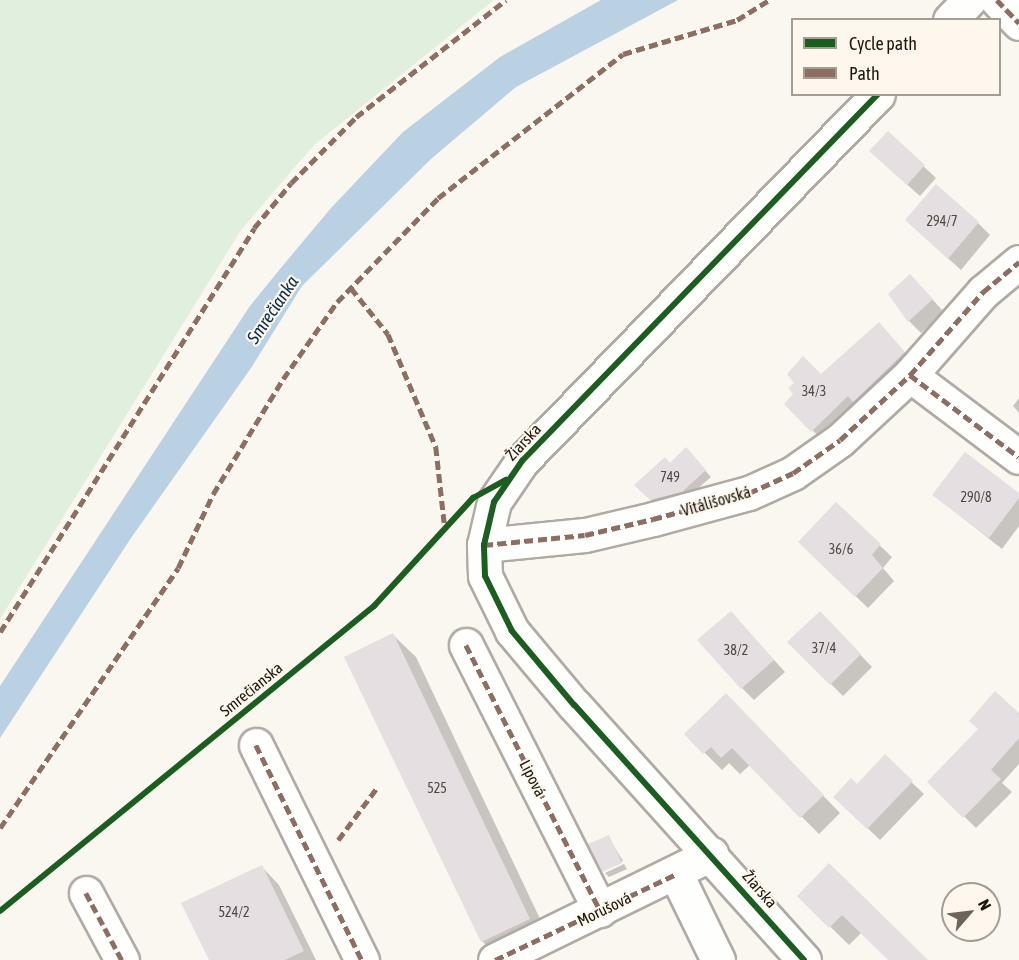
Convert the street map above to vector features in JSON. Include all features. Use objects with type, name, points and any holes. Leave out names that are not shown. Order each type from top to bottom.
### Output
[{"type":"street","points":[[952,18],[969,0]]},
{"type":"street","points":[[997,0],[1019,23]]},
{"type":"street","name":"Žiarska","points":[[804,960],[711,854],[574,705],[512,631],[485,576],[484,545],[494,502],[522,461],[876,96]]},
{"type":"street","name":"Vitálišovská","points":[[484,545],[585,535],[749,493],[793,473],[840,440],[910,375],[983,292],[1019,262]]},
{"type":"street","points":[[910,375],[1019,457]]},
{"type":"street","name":"Lipová","points":[[466,645],[600,910]]},
{"type":"street","points":[[256,745],[362,960]]},
{"type":"street","name":"Morušová","points":[[495,960],[676,874],[711,854]]},
{"type":"street","points":[[676,874],[718,960]]},
{"type":"street","points":[[86,893],[122,960]]},
{"type":"green space","points":[[0,0],[494,0],[314,145],[241,230],[0,619]]},
{"type":"water","name":"Smrečianka","points":[[601,0],[678,0],[516,87],[431,159],[302,286],[251,368],[131,538],[0,738],[0,686],[250,306],[280,269],[331,208],[403,132],[500,57]]},
{"type":"building","points":[[888,131],[925,165],[907,185],[869,151]]},
{"type":"building","points":[[936,184],[979,222],[948,259],[905,220]]},
{"type":"building","points":[[910,274],[933,299],[908,322],[888,294]]},
{"type":"building","points":[[879,322],[905,352],[853,402],[848,396],[811,432],[784,404],[793,394],[788,388],[794,383],[787,374],[803,356],[821,374]]},
{"type":"building","points":[[686,447],[706,470],[682,492],[650,500],[634,485],[665,457],[670,463]]},
{"type":"building","points":[[965,452],[1019,493],[1019,498],[989,538],[932,495]]},
{"type":"building","points":[[836,502],[881,544],[872,555],[883,568],[855,597],[798,542]]},
{"type":"building","points":[[731,611],[774,660],[741,689],[697,640]]},
{"type":"building","points":[[820,611],[861,654],[830,685],[787,642]]},
{"type":"building","points":[[393,633],[530,919],[481,942],[344,657]]},
{"type":"building","points":[[995,691],[1019,713],[1019,738],[991,770],[1001,779],[963,818],[927,782],[978,729],[969,721]]},
{"type":"building","points":[[726,693],[824,795],[800,818],[732,748],[721,758],[711,747],[703,754],[684,734]]},
{"type":"building","points":[[885,754],[913,781],[867,829],[833,797],[851,778],[857,784]]},
{"type":"building","points":[[609,835],[622,863],[602,872],[588,844]]},
{"type":"building","points":[[829,863],[928,960],[888,960],[842,915],[829,928],[797,896]]},
{"type":"building","points":[[262,865],[304,951],[285,960],[209,960],[181,903]]},
{"type":"marked path","points":[[0,632],[254,228],[291,183],[356,117],[506,0]]},
{"type":"marked path","points":[[0,828],[178,568],[213,494],[283,379],[337,302],[438,198],[623,54],[737,20],[769,0]]},
{"type":"marked path","points":[[997,0],[1019,23]]},
{"type":"marked path","points":[[484,545],[585,535],[749,493],[793,473],[840,440],[910,375],[983,292],[1019,262]]},
{"type":"marked path","points":[[351,288],[388,334],[436,447],[445,529]]},
{"type":"marked path","points":[[910,375],[1019,457]]},
{"type":"marked path","points":[[466,645],[600,910]]},
{"type":"marked path","points":[[256,745],[362,960]]},
{"type":"marked path","points":[[338,840],[376,789]]},
{"type":"marked path","points":[[495,960],[676,874]]},
{"type":"marked path","points":[[86,893],[122,960]]},
{"type":"cycle path","points":[[804,960],[574,705],[512,631],[485,576],[484,545],[494,502],[522,461],[876,96]]},
{"type":"cycle path","name":"Smrečianska","points":[[0,911],[374,606],[473,498],[506,480]]}]
